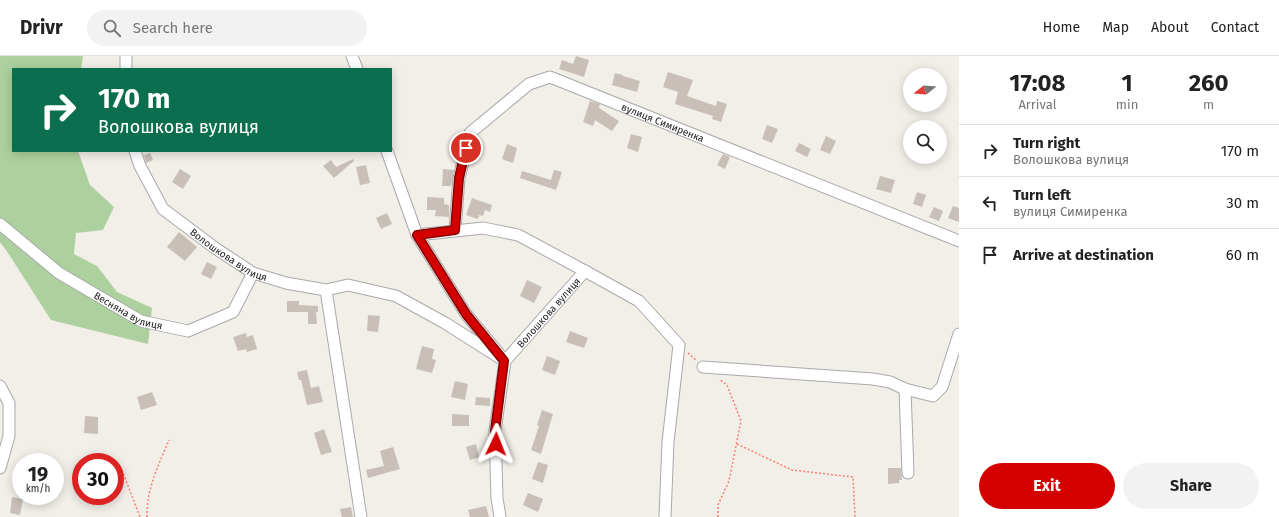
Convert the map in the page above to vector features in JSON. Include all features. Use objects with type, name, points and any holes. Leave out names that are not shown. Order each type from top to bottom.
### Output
[{"type":"street","points":[[126,56],[126,68]]},
{"type":"street","points":[[352,56],[357,68]]},
{"type":"street","name":"вулиця Симиренка","points":[[455,230],[459,178],[470,133],[529,84],[550,77],[959,241]]},
{"type":"street","name":"Волошкова вулиця","points":[[135,152],[140,166],[163,209],[253,274],[286,283],[326,290],[348,285],[396,296],[445,323],[504,361],[585,271],[518,235],[482,228],[417,235]]},
{"type":"street","points":[[387,152],[417,235],[466,314],[504,361],[495,431],[497,498],[500,517]]},
{"type":"street","name":"Весняна вулиця","points":[[0,224],[59,272],[140,321],[188,331],[233,312],[253,274]]},
{"type":"street","points":[[585,271],[639,301],[679,345],[668,442],[665,517]]},
{"type":"street","points":[[326,290],[361,517]]},
{"type":"street","points":[[703,367],[873,379],[890,382],[905,389],[933,396],[942,387],[959,334]]},
{"type":"street","points":[[0,386],[9,403],[9,436],[0,468]]},
{"type":"street","points":[[905,389],[908,472]]},
{"type":"path","points":[[679,345],[703,367],[727,385],[741,421],[729,481],[718,505],[718,517]]},
{"type":"path","points":[[147,517],[151,486],[169,440]]},
{"type":"path","points":[[736,444],[792,470],[853,477],[855,517]]},
{"type":"path","points":[[124,475],[140,517]]},
{"type":"green space","points":[[0,56],[83,56],[81,68],[12,68],[12,152],[78,152],[90,185],[114,207],[103,230],[76,233],[74,254],[97,266],[117,292],[152,308],[148,344],[51,320],[0,242]]},
{"type":"building","points":[[576,56],[589,60],[584,77],[559,69],[562,60],[573,64]]},
{"type":"building","points":[[668,72],[693,80],[687,96],[716,106],[717,101],[727,104],[721,122],[712,119],[713,116],[675,104],[678,92],[663,87]]},
{"type":"building","points":[[615,73],[640,81],[637,92],[612,85]]},
{"type":"building","points":[[590,101],[600,104],[599,108],[619,121],[612,131],[595,120],[593,126],[583,122]]},
{"type":"building","points":[[767,125],[778,129],[772,143],[762,139]]},
{"type":"building","points":[[631,134],[642,137],[638,152],[627,148]]},
{"type":"building","points":[[826,136],[836,141],[830,154],[820,150]]},
{"type":"building","points":[[799,143],[811,149],[807,157],[795,151]]},
{"type":"building","points":[[507,144],[517,148],[513,163],[502,159]]},
{"type":"building","points":[[150,153],[153,160],[146,163],[144,155]]},
{"type":"building","points":[[723,154],[730,157],[725,169],[717,165]]},
{"type":"building","points":[[353,159],[354,161],[334,178],[323,166],[331,160],[336,167]]},
{"type":"building","points":[[366,165],[370,183],[360,185],[356,167]]},
{"type":"building","points":[[180,169],[191,176],[183,189],[172,182]]},
{"type":"building","points":[[443,169],[454,170],[451,186],[442,186]]},
{"type":"building","points":[[554,170],[562,172],[556,190],[520,178],[522,171],[551,180]]},
{"type":"building","points":[[880,176],[895,180],[891,193],[876,189]]},
{"type":"building","points":[[917,192],[926,195],[922,207],[913,204]]},
{"type":"building","points":[[427,197],[444,198],[444,204],[449,205],[449,217],[435,216],[436,210],[427,210]]},
{"type":"building","points":[[472,198],[492,205],[490,212],[485,210],[483,216],[479,215],[478,219],[466,215]]},
{"type":"building","points":[[953,206],[959,208],[959,222],[948,218]]},
{"type":"building","points":[[934,207],[943,211],[939,221],[929,217]]},
{"type":"building","points":[[387,213],[392,224],[381,229],[376,218]]},
{"type":"building","points":[[179,232],[197,247],[185,261],[167,247]]},
{"type":"building","points":[[207,262],[217,267],[211,279],[201,274]]},
{"type":"building","points":[[527,280],[542,287],[534,303],[520,296]]},
{"type":"building","points":[[287,301],[299,301],[299,305],[318,306],[318,312],[316,312],[317,324],[308,324],[308,312],[287,312]]},
{"type":"building","points":[[368,315],[380,316],[378,332],[367,331]]},
{"type":"building","points":[[570,331],[588,338],[584,348],[566,342]]},
{"type":"building","points":[[246,333],[247,337],[253,335],[257,349],[247,352],[246,349],[238,351],[233,337]]},
{"type":"building","points":[[422,346],[434,349],[432,359],[436,360],[432,373],[416,369]]},
{"type":"building","points":[[547,356],[560,361],[555,375],[542,370]]},
{"type":"building","points":[[307,370],[311,388],[319,386],[323,402],[307,405],[301,380],[299,380],[297,372]]},
{"type":"building","points":[[455,381],[468,384],[465,400],[451,397]]},
{"type":"building","points":[[152,392],[157,405],[141,410],[137,397]]},
{"type":"building","points":[[476,397],[490,398],[490,406],[475,405]]},
{"type":"building","points":[[542,410],[553,414],[541,454],[531,450],[539,426],[537,425]]},
{"type":"building","points":[[452,414],[469,415],[469,426],[452,426]]},
{"type":"building","points":[[85,416],[98,417],[98,434],[84,433]]},
{"type":"building","points":[[324,429],[332,452],[321,455],[314,433]]},
{"type":"building","points":[[476,444],[479,457],[470,460],[466,447]]},
{"type":"building","points":[[393,447],[400,469],[368,478],[366,470],[384,466],[380,451]]},
{"type":"building","points":[[538,462],[548,465],[543,483],[532,479]]},
{"type":"building","points":[[888,468],[901,468],[902,480],[899,480],[899,483],[888,484]]},
{"type":"building","points":[[528,493],[543,499],[538,512],[523,505]]},
{"type":"building","points":[[12,497],[12,505],[22,505],[20,515],[10,513]]},
{"type":"building","points":[[486,506],[489,517],[470,517],[468,510]]},
{"type":"building","points":[[351,507],[353,517],[342,517],[340,509]]},
{"type":"route","points":[[466,148],[459,178],[455,230],[417,235],[466,314],[504,361],[495,431],[496,444]]}]
